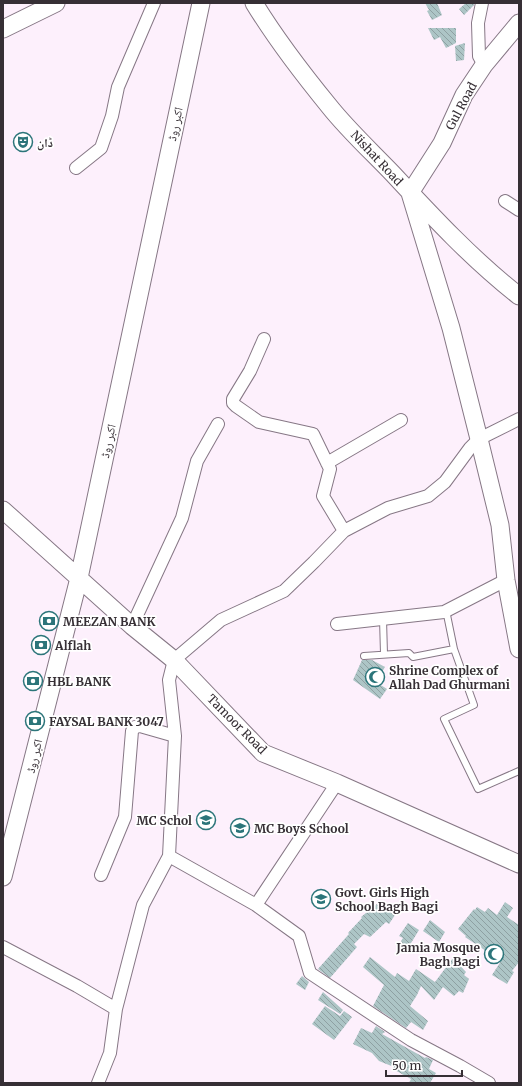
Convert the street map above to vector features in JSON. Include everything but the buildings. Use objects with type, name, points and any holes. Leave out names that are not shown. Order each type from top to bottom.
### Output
[{"type":"street","points":[[3,28],[56,3]]},
{"type":"street","points":[[76,168],[101,148],[112,116],[118,87],[154,3]]},
{"type":"street","name":"اکبر روڈ","points":[[3,876],[79,578],[201,3]]},
{"type":"street","name":"Nishat Road","points":[[254,3],[268,26],[329,106],[410,193],[465,249],[502,283],[519,296]]},
{"type":"street","points":[[482,3],[478,23],[479,56],[484,65]]},
{"type":"street","name":"Gul Road","points":[[410,193],[442,143],[464,96],[484,65],[519,23]]},
{"type":"street","points":[[410,193],[451,328],[500,525],[506,580],[519,649]]},
{"type":"street","points":[[505,201],[519,210]]},
{"type":"street","points":[[264,339],[250,372],[233,399],[233,403],[259,422],[313,434],[330,469],[323,496],[344,531]]},
{"type":"street","points":[[98,1083],[110,1053],[116,1009],[143,905],[169,856],[175,736],[169,680],[174,660],[221,620],[284,590],[344,531],[388,508],[428,496],[445,482],[470,448],[479,439],[519,419]]},
{"type":"street","points":[[327,463],[401,420]]},
{"type":"street","points":[[132,626],[182,518],[197,462],[218,424]]},
{"type":"street","name":"Tamoor Road","points":[[3,510],[132,626],[174,660],[262,753],[337,783],[519,864]]},
{"type":"street","points":[[337,624],[446,610],[506,580]]},
{"type":"street","points":[[101,875],[125,817],[132,731],[135,727],[140,726],[175,736]]},
{"type":"street","points":[[256,905],[337,783]]},
{"type":"street","points":[[169,856],[256,905],[299,936],[310,973],[411,1040],[489,1083]]},
{"type":"street","points":[[3,947],[77,986],[116,1009]]},
{"type":"lane","points":[[446,610],[454,649],[474,705],[444,719],[478,789],[519,771]]},
{"type":"lane","points":[[383,619],[384,654]]},
{"type":"lane","points":[[364,656],[409,653],[413,657],[454,649]]},
{"type":"place","name":"ڈان","points":[[23,142]]},
{"type":"place","name":"MEEZAN BANK","points":[[49,621]]},
{"type":"place","name":"Alflah","points":[[41,645]]},
{"type":"place","name":"Shrine Complex of Allah Dad Ghurmani","points":[[375,677]]},
{"type":"place","name":"HBL BANK","points":[[33,681]]},
{"type":"place","name":"FAYSAL BANK 3047","points":[[35,721]]},
{"type":"place","name":"MC Schol","points":[[206,820]]},
{"type":"place","name":"MC Boys School","points":[[240,828]]},
{"type":"place","name":"Govt. Girls High School Bagh Bagi","points":[[321,899]]},
{"type":"place","name":"Jamia Mosque Bagh Bagi","points":[[494,954]]}]
